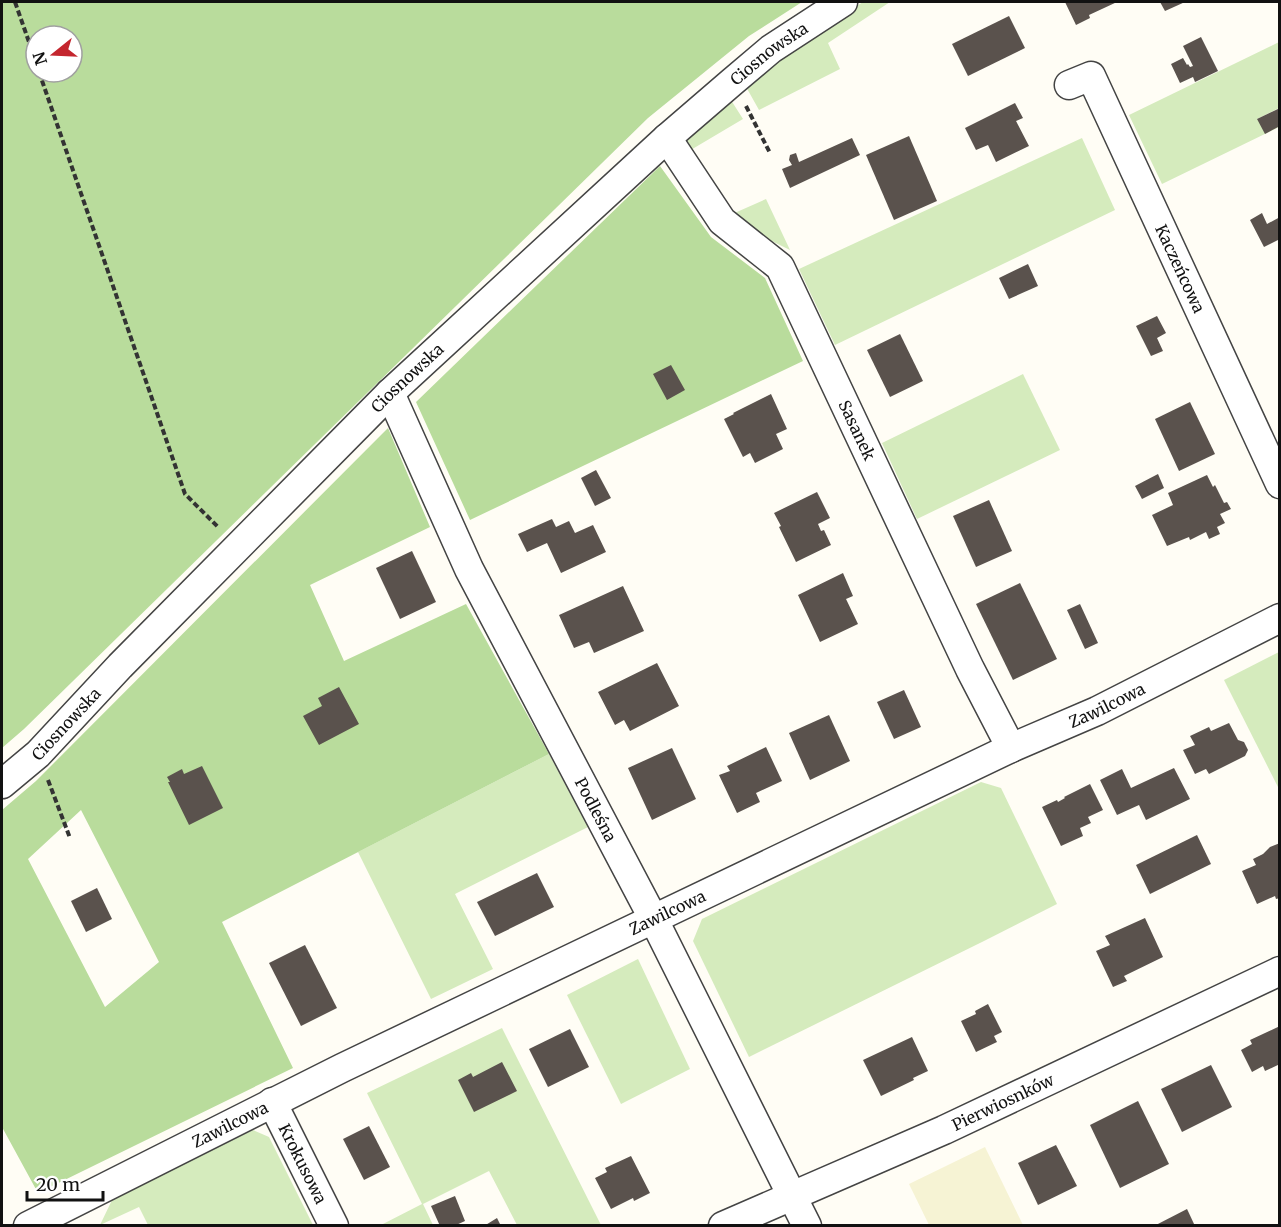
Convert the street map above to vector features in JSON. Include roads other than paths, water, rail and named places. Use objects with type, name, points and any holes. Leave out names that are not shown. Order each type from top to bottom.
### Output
[{"type":"street","name":"Ciosnowska","points":[[2,784],[38,754],[120,666],[390,393],[667,138],[771,49],[843,2]]},
{"type":"street","name":"Kaczeńcowa","points":[[1069,85],[1091,75],[1280,484]]},
{"type":"street","name":"Sasanek","points":[[667,138],[722,221],[780,267],[970,669],[1011,748]]},
{"type":"street","name":"Podleśna","points":[[390,393],[469,569],[654,920],[807,1226]]},
{"type":"street","name":"Zawilcowa","points":[[28,1226],[272,1102],[1011,748],[1097,711],[1280,618]]},
{"type":"street","name":"Pierwiosnków","points":[[723,1226],[944,1130],[1280,971]]},
{"type":"street","name":"Krokusowa","points":[[272,1102],[334,1226]]}]
